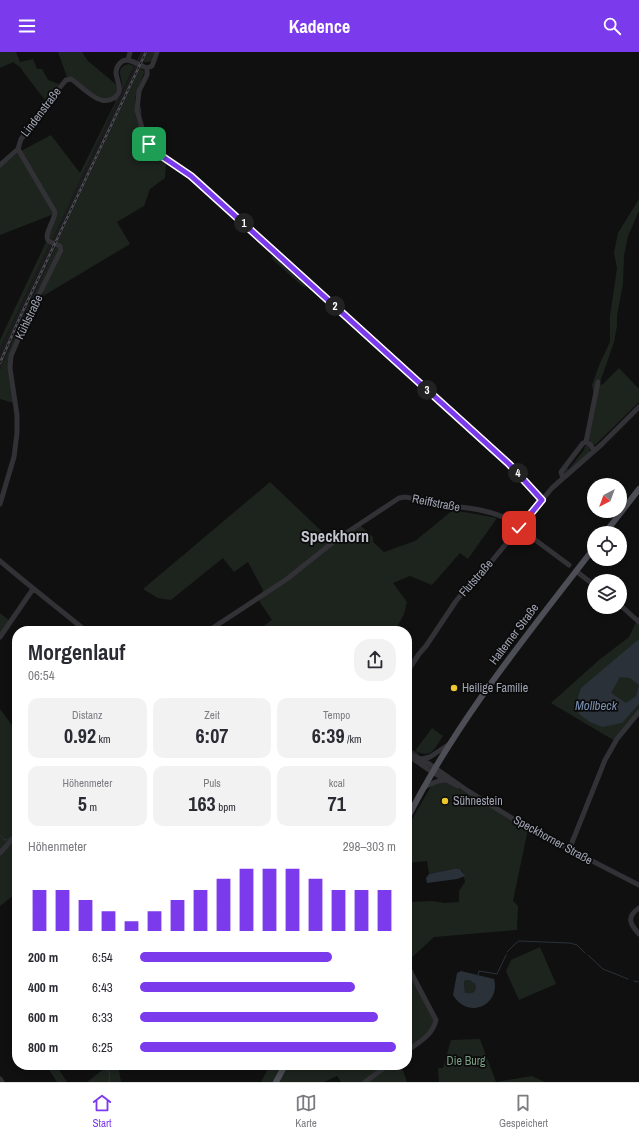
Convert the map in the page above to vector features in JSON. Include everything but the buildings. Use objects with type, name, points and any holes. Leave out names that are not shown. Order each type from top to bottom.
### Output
[{"type":"main road","points":[[610,526],[639,489]]},
{"type":"main road","name":"Halterner Straße","points":[[412,810],[448,745],[485,691],[578,573],[587,559]]},
{"type":"main road","points":[[276,1082],[282,1070]]},
{"type":"street","points":[[130,52],[128,60],[148,68]]},
{"type":"street","points":[[157,52],[152,66],[148,68],[147,75],[139,91],[137,110],[144,135],[154,149],[191,176],[280,256],[509,464],[542,500]]},
{"type":"street","name":"Lindenstraße","points":[[0,165],[18,149],[21,139],[33,125],[46,104],[66,80],[71,79],[94,97],[107,101],[113,99],[119,91],[120,86],[116,72],[117,67],[121,62],[128,60]]},
{"type":"street","name":"Kühlstraße","points":[[0,504],[14,457],[17,433],[17,415],[10,368],[11,356],[25,323],[61,250],[60,246],[49,240],[47,237],[55,217],[55,212],[18,149]]},
{"type":"street","points":[[562,478],[561,472],[586,442],[598,382]]},
{"type":"street","name":"Flutstraße","points":[[412,664],[456,601],[542,500],[562,478],[594,451],[639,407]]},
{"type":"street","points":[[586,442],[591,445],[594,451]]},
{"type":"street","name":"Reiffstraße","points":[[216,626],[287,579],[337,539],[399,498],[405,497],[442,505],[483,510],[499,515],[569,565]]},
{"type":"street","points":[[0,561],[80,626]]},
{"type":"street","points":[[578,573],[587,580]]},
{"type":"street","points":[[0,637],[33,589]]},
{"type":"street","points":[[627,611],[639,622]]},
{"type":"street","points":[[569,850],[605,760],[617,739],[639,712]]},
{"type":"street","points":[[421,759],[430,757],[448,745]]},
{"type":"street","points":[[412,755],[421,759],[433,770]]},
{"type":"street","points":[[412,756],[433,770]]},
{"type":"street","name":"Speckhorner Straße","points":[[433,770],[445,780],[468,791]]},
{"type":"street","name":"Speckhorner Straße","points":[[433,770],[528,828],[639,885]]},
{"type":"street","points":[[424,787],[438,781],[445,780]]},
{"type":"street","points":[[0,852],[12,839]]},
{"type":"street","points":[[639,908],[632,914],[630,919],[631,924],[639,934]]},
{"type":"street","points":[[412,974],[436,1020],[430,1033],[412,1047]]},
{"type":"street","points":[[365,1082],[381,1070]]},
{"type":"street","points":[[0,1078],[2,1082]]},
{"type":"shaded area","points":[[141,52],[148,52],[57,243],[52,240]]},
{"type":"shaded area","points":[[50,243],[56,246],[0,369],[0,349]]},
{"type":"green space","points":[[0,52],[16,52],[20,62],[33,59],[37,69],[42,69],[48,80],[59,84],[45,100],[21,68],[13,62],[0,68]]},
{"type":"green space","points":[[58,52],[82,52],[88,61],[118,86],[112,98],[100,97],[86,89],[72,78],[67,77]]},
{"type":"green space","points":[[148,52],[154,52],[151,61],[143,62]]},
{"type":"green space","points":[[129,64],[134,66],[52,240],[49,236],[56,217],[21,151],[51,135],[80,173],[116,101],[114,100],[121,90],[121,68]]},
{"type":"green space","points":[[140,68],[144,71],[144,73],[135,98],[137,119],[145,141],[166,163],[165,178],[150,189],[144,206],[117,222],[130,244],[43,296],[43,291],[64,248],[57,243]]},
{"type":"green space","points":[[18,153],[54,214],[0,235],[0,166]]},
{"type":"green space","points":[[639,199],[639,211],[628,236],[624,256],[623,284],[614,342],[599,385],[603,384],[619,368],[639,389],[639,402],[595,445],[587,439],[595,400],[592,385],[610,342],[610,316],[617,268],[614,253],[618,233]]},
{"type":"green space","points":[[47,240],[50,243],[0,349],[0,340]]},
{"type":"green space","points":[[56,246],[59,250],[10,355],[14,403],[0,399],[0,369]]},
{"type":"green space","points":[[275,254],[309,285],[305,287],[301,285],[271,258]]},
{"type":"green space","points":[[585,446],[590,448],[589,453],[564,474],[563,473],[567,468],[569,469],[584,450]]},
{"type":"green space","points":[[270,482],[334,543],[360,525],[373,537],[373,542],[384,552],[415,541],[453,510],[497,518],[468,559],[460,553],[432,585],[410,576],[393,583],[407,602],[404,614],[398,626],[264,626],[272,620],[259,601],[263,590],[248,562],[234,572],[223,558],[171,600],[158,598],[143,589]]},
{"type":"green space","points":[[0,613],[10,621],[0,635]]},
{"type":"green space","points":[[639,616],[639,709],[615,741],[551,703],[599,660],[629,637]]},
{"type":"green space","points":[[0,709],[12,725],[12,897],[0,906]]},
{"type":"green space","points":[[432,728],[443,736],[435,749],[426,754],[415,751]]},
{"type":"green space","points":[[443,781],[449,783],[528,829],[513,901],[518,906],[517,930],[434,937],[412,957],[412,902],[459,902],[459,891],[465,882],[463,872],[460,869],[429,874],[427,861],[412,862],[412,819],[432,786]]},
{"type":"green space","points":[[540,947],[556,984],[519,1000],[506,971],[511,960]]},
{"type":"green space","points":[[412,976],[435,1020],[432,1028],[412,1046]]},
{"type":"green space","points":[[469,980],[475,984],[476,988],[474,992],[465,993],[464,981]]},
{"type":"green space","name":"Die Burg","points":[[480,1039],[496,1082],[439,1082],[438,1068],[443,1068],[451,1040]]},
{"type":"green space","points":[[49,1070],[59,1070],[67,1082],[57,1082]]},
{"type":"green space","points":[[102,1070],[119,1070],[121,1082],[87,1082]]},
{"type":"green space","points":[[267,1070],[279,1070],[273,1082],[261,1082]]},
{"type":"green space","points":[[285,1070],[380,1070],[364,1082],[341,1082],[337,1076],[324,1082],[279,1082]]},
{"type":"green space","points":[[383,1070],[403,1070],[407,1082],[367,1082]]},
{"type":"green space","points":[[532,1076],[545,1082],[496,1082]]},
{"type":"water","name":"Mollbeck","points":[[639,639],[639,685],[639,704],[622,723],[602,727],[590,722],[579,714],[577,708],[581,688]],"holes":[[[620,677],[630,678],[639,685],[636,696],[626,703],[611,693]]]},
{"type":"water","points":[[460,869],[465,876],[457,879],[427,883],[426,878],[429,874]]},
{"type":"water","points":[[461,971],[494,979],[495,988],[493,996],[482,1006],[475,1008],[467,1007],[460,1003],[453,995],[457,973]],"holes":[[[469,980],[475,984],[476,988],[474,992],[465,993],[464,981]]]},
{"type":"waterway","points":[[140,107],[141,113]]},
{"type":"waterway","points":[[145,130],[148,136]]},
{"type":"waterway","points":[[156,147],[200,179],[405,365]]},
{"type":"waterway","points":[[410,370],[452,409]]},
{"type":"waterway","points":[[412,751],[418,754]]},
{"type":"waterway","points":[[0,835],[5,840],[11,837]]},
{"type":"waterway","points":[[507,952],[519,941],[570,943],[577,945],[585,953]]},
{"type":"waterway","points":[[478,975],[479,971],[497,974],[506,955]]},
{"type":"waterway","points":[[588,955],[603,969],[628,979]]},
{"type":"waterway","points":[[634,981],[639,982]]},
{"type":"waterway","points":[[108,1070],[110,1076],[109,1082]]},
{"type":"railway","points":[[0,363],[20,317],[146,52]]},
{"type":"place","name":"Heilige Familie","points":[[454,688]]},
{"type":"place","name":"Sühnestein","points":[[445,801]]},
{"type":"district","name":"Speckhorn","points":[[335,536]]},
{"type":"route","points":[[149,144],[160,155],[191,176],[509,464],[542,500],[519,528]]}]
